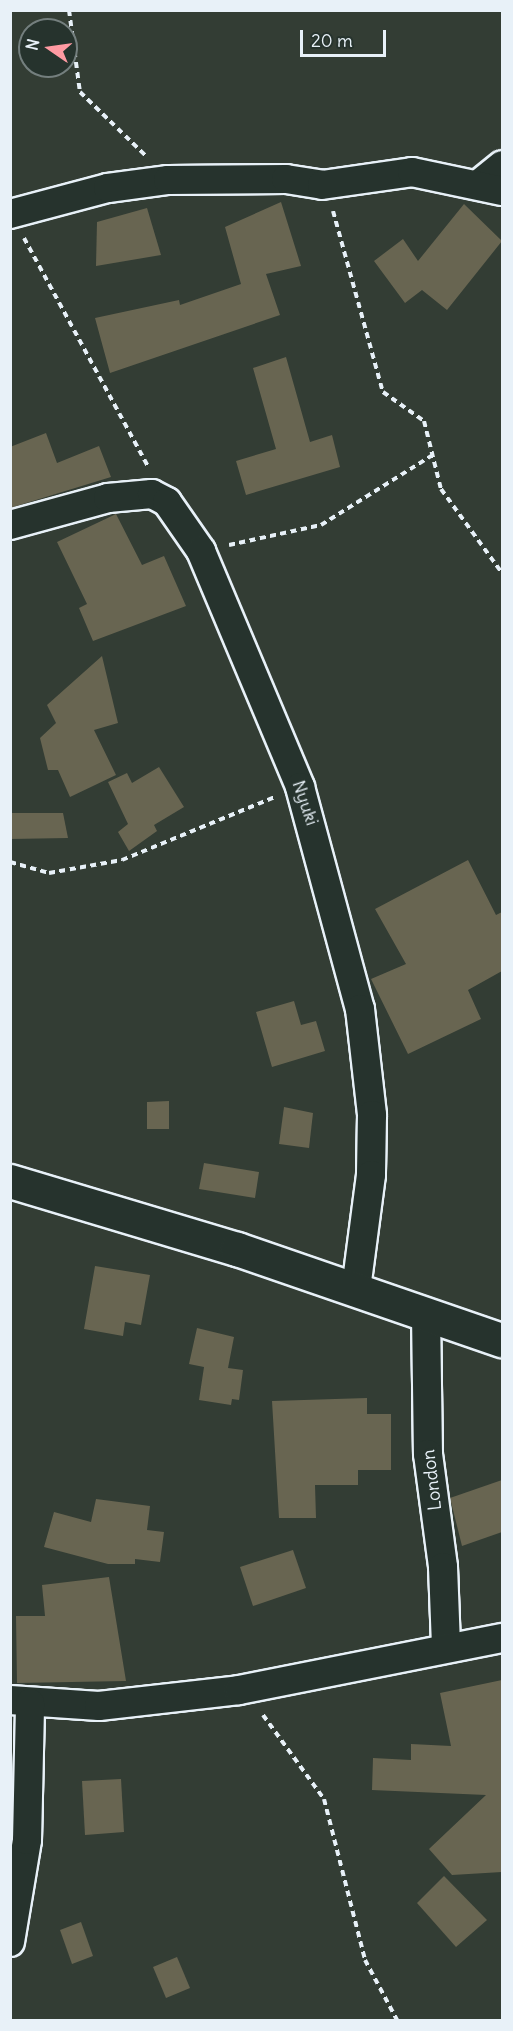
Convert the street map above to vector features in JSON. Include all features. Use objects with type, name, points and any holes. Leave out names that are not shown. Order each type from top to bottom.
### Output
[{"type":"street","points":[[11,214],[108,188],[168,180],[286,179],[322,185],[412,172],[491,187],[502,165]]},
{"type":"street","points":[[10,525],[136,493],[167,502]]},
{"type":"street","name":"Nyuki","points":[[167,502],[201,551],[300,787],[360,1009],[368,1067],[371,1175],[356,1289]]},
{"type":"street","points":[[10,1181],[356,1289],[502,1340]]},
{"type":"street","name":"London","points":[[426,1313],[428,1454],[443,1567],[446,1646]]},
{"type":"street","points":[[10,1942],[27,1840],[20,1702],[99,1706],[247,1688],[446,1646],[502,1638]]},
{"type":"path","points":[[69,10],[80,92],[168,180]]},
{"type":"path","points":[[322,185],[371,335],[379,384],[424,421],[441,489],[502,573]]},
{"type":"path","points":[[11,214],[167,502]]},
{"type":"path","points":[[201,551],[321,525],[434,454]]},
{"type":"path","points":[[10,862],[49,873],[122,860],[300,787]]},
{"type":"path","points":[[247,1688],[324,1799],[365,1960],[397,2020]]},
{"type":"building","points":[[281,202],[301,266],[266,274],[280,315],[110,373],[95,318],[179,300],[180,305],[241,284],[225,227]]},
{"type":"building","points":[[464,204],[502,241],[447,310],[422,290],[405,303],[374,261],[403,239],[418,261]]},
{"type":"building","points":[[147,208],[161,255],[96,266],[97,222]]},
{"type":"building","points":[[286,357],[310,442],[332,435],[340,467],[246,495],[236,461],[276,449],[253,368]]},
{"type":"building","points":[[46,433],[57,463],[99,446],[111,477],[10,508],[10,447]]},
{"type":"building","points":[[116,514],[142,565],[164,556],[186,606],[93,641],[79,608],[87,604],[57,542]]},
{"type":"building","points":[[102,656],[118,723],[94,730],[116,775],[70,797],[58,770],[48,770],[40,738],[56,723],[47,705]]},
{"type":"building","points":[[159,767],[184,807],[154,825],[157,831],[129,851],[118,832],[128,824],[108,782],[127,773],[132,783]]},
{"type":"building","points":[[10,813],[63,813],[68,838],[10,839]]},
{"type":"building","points":[[468,860],[496,915],[502,912],[502,971],[468,990],[481,1019],[408,1054],[371,979],[406,964],[375,909]]},
{"type":"building","points":[[294,1001],[301,1025],[316,1021],[325,1051],[272,1067],[256,1012]]},
{"type":"building","points":[[169,1101],[169,1129],[147,1129],[147,1102]]},
{"type":"building","points":[[284,1107],[313,1113],[309,1148],[279,1144]]},
{"type":"building","points":[[204,1163],[259,1172],[255,1198],[199,1189]]},
{"type":"building","points":[[95,1266],[150,1275],[141,1325],[125,1322],[123,1336],[84,1329]]},
{"type":"building","points":[[197,1328],[234,1337],[228,1368],[243,1370],[239,1400],[232,1399],[231,1405],[199,1400],[204,1367],[189,1364]]},
{"type":"building","points":[[367,1398],[367,1414],[391,1414],[391,1470],[358,1470],[358,1485],[315,1485],[316,1518],[279,1518],[272,1401]]},
{"type":"building","points":[[502,1480],[502,1532],[462,1546],[450,1498]]},
{"type":"building","points":[[96,1499],[150,1506],[147,1530],[164,1532],[160,1562],[135,1559],[135,1564],[108,1564],[44,1547],[54,1512],[91,1522]]},
{"type":"building","points":[[293,1550],[306,1588],[253,1606],[240,1567]]},
{"type":"building","points":[[109,1577],[126,1681],[17,1683],[16,1616],[45,1616],[42,1585]]},
{"type":"building","points":[[502,1680],[502,1872],[452,1875],[429,1849],[486,1795],[372,1790],[373,1758],[411,1760],[411,1744],[451,1746],[440,1693]]},
{"type":"building","points":[[121,1779],[124,1832],[85,1835],[82,1781]]},
{"type":"building","points":[[444,1876],[487,1920],[456,1947],[417,1903]]},
{"type":"building","points":[[81,1922],[93,1956],[72,1964],[60,1930]]},
{"type":"building","points":[[177,1957],[190,1988],[166,1998],[153,1967]]}]
